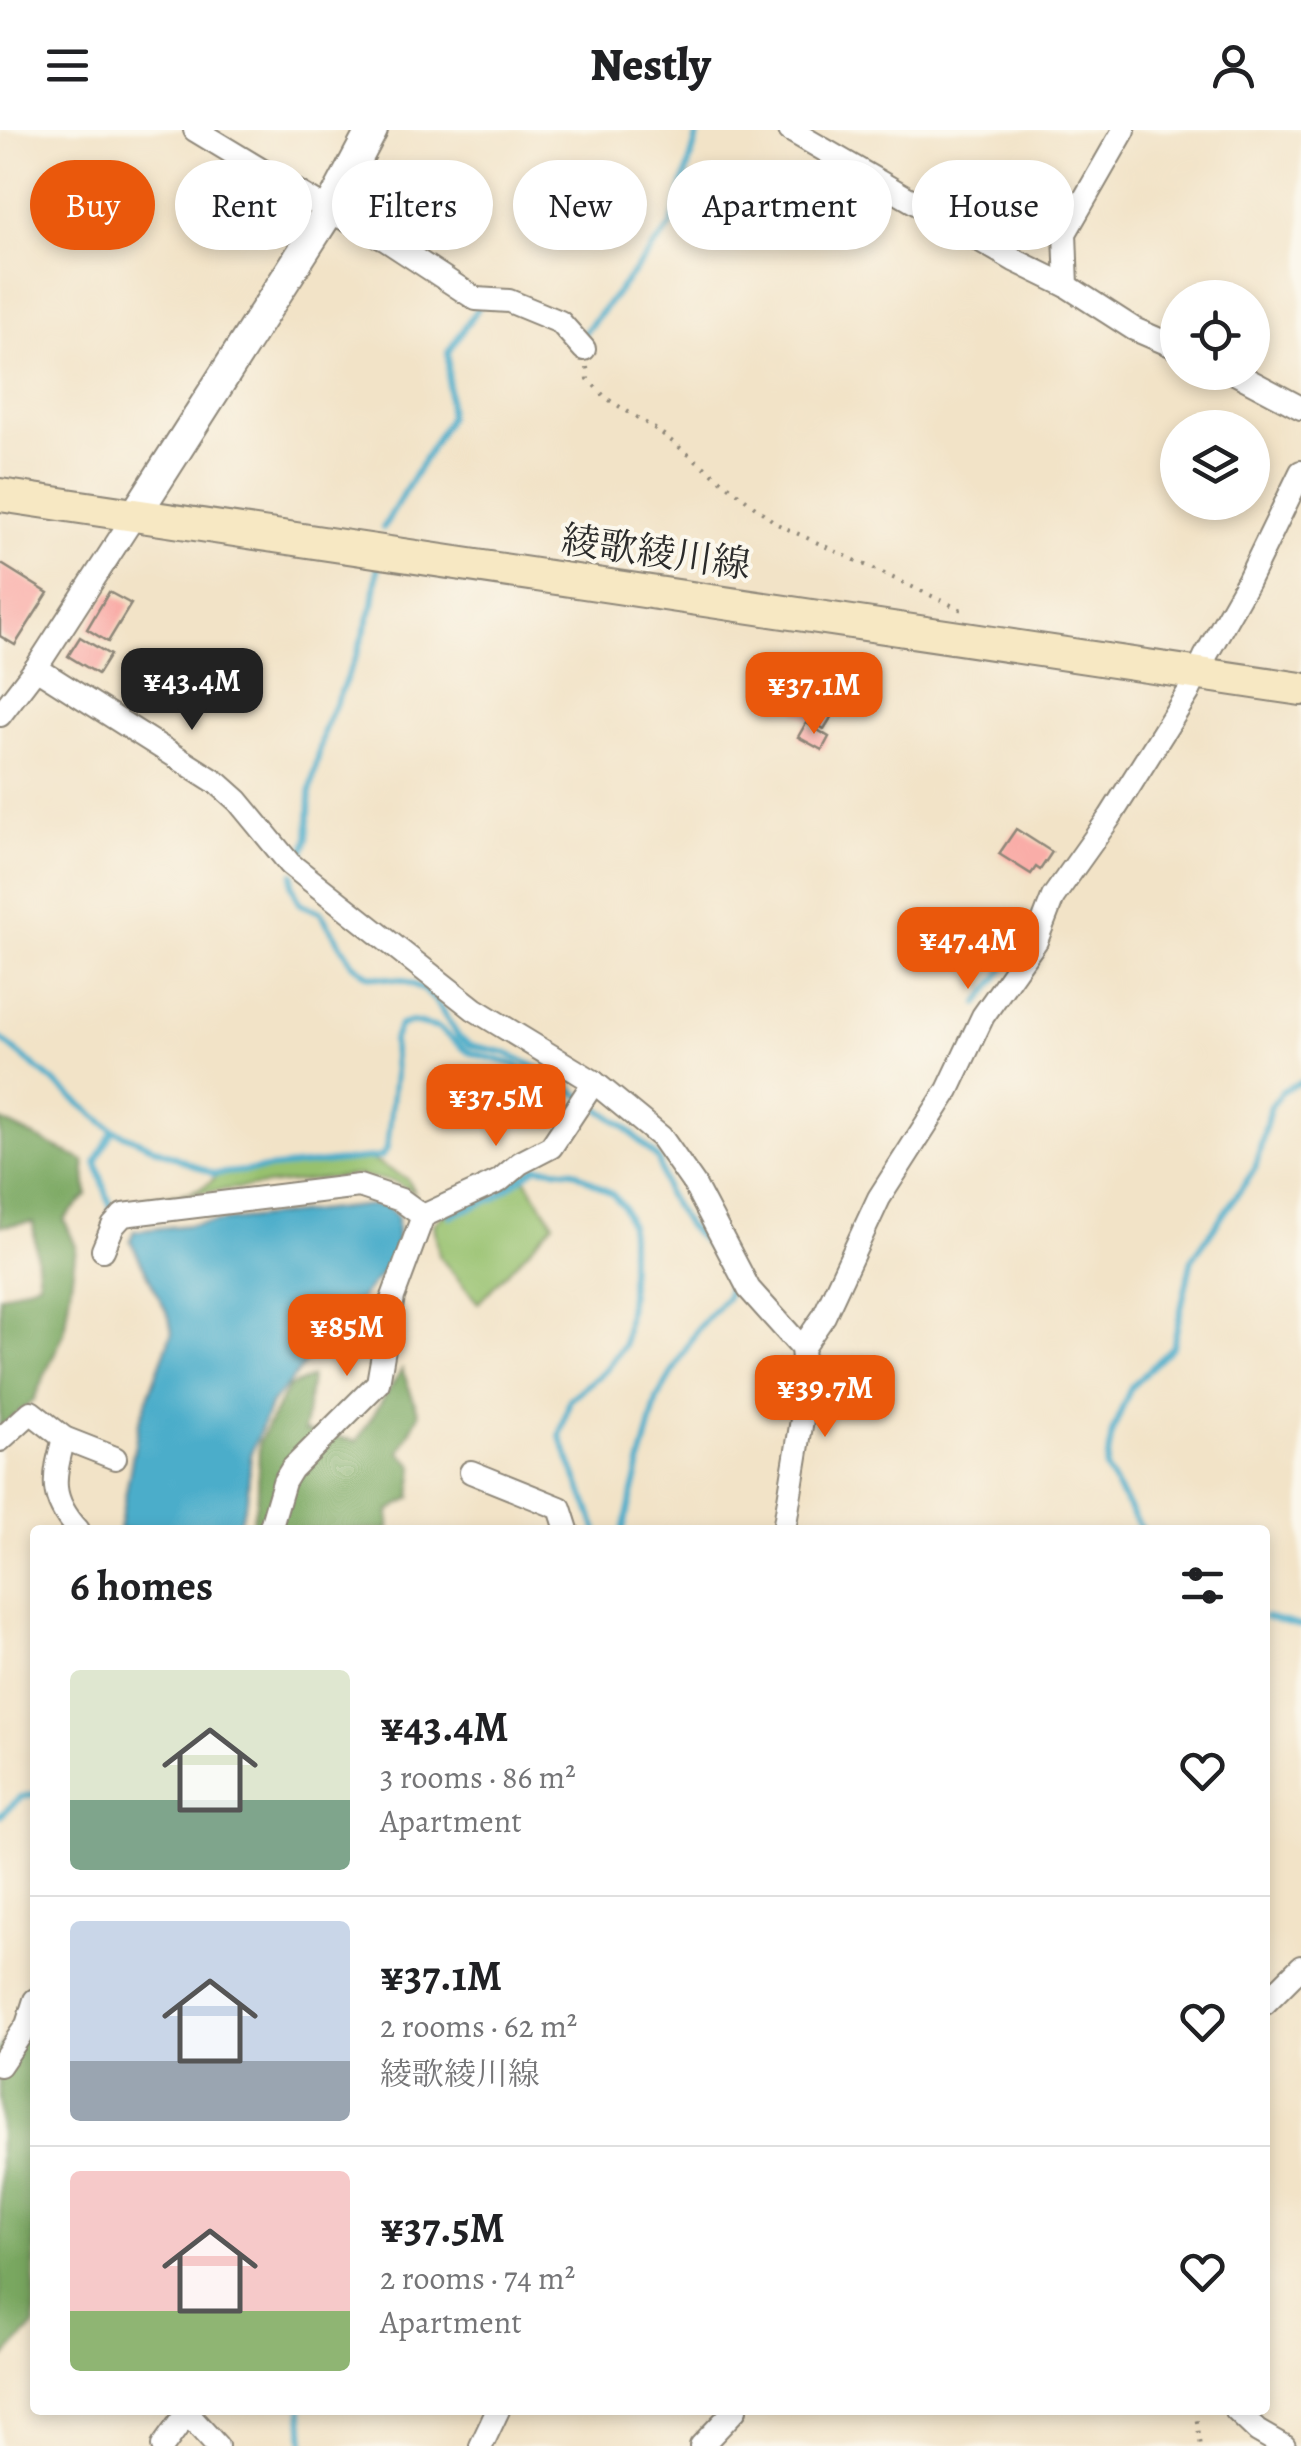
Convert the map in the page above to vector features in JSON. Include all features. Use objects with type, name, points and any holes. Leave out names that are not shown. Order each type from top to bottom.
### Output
[{"type":"main road","name":"綾歌綾川線","points":[[0,495],[1301,690]]},
{"type":"street","points":[[195,130],[329,211],[386,240],[476,299],[509,300],[560,322],[578,342]]},
{"type":"street","points":[[0,715],[10,684],[36,668],[329,211],[372,130]]},
{"type":"street","points":[[790,130],[1014,260],[1067,286],[1134,329],[1160,340]]},
{"type":"street","points":[[1067,286],[1064,233],[1124,130]]},
{"type":"street","points":[[1267,390],[1301,408]]},
{"type":"street","points":[[802,1348],[824,1316],[879,1198],[948,1090],[983,1016],[1036,941],[1054,897],[1188,694],[1301,472]]},
{"type":"street","points":[[36,668],[220,784],[295,868],[474,1009],[588,1092],[662,1137],[694,1184],[748,1289],[802,1348],[806,1395],[785,1525]]},
{"type":"street","points":[[271,1525],[284,1482],[292,1469],[378,1383],[393,1296],[423,1216],[499,1181],[520,1163],[551,1147],[588,1092]]},
{"type":"street","points":[[103,1250],[113,1226],[123,1215],[360,1186],[401,1200],[423,1216]]},
{"type":"street","points":[[0,1440],[31,1412],[64,1438],[115,1458]]},
{"type":"street","points":[[64,1438],[56,1468],[58,1508],[73,1525]]},
{"type":"street","points":[[471,1472],[560,1508],[566,1525]]},
{"type":"street","points":[[1270,1998],[1301,1967]]},
{"type":"street","points":[[0,2065],[30,2018]]},
{"type":"street","points":[[162,2446],[184,2415]]},
{"type":"street","points":[[189,2415],[218,2446]]},
{"type":"street","points":[[482,2446],[496,2415]]},
{"type":"street","points":[[702,2446],[730,2415]]},
{"type":"street","points":[[1242,2415],[1284,2446]]},
{"type":"path","points":[[578,342],[588,379],[606,398],[660,432],[776,524],[965,611]]},
{"type":"path","points":[[1196,2415],[1201,2446]]},
{"type":"green space","points":[[0,1120],[84,1161],[87,1195],[64,1219],[76,1247],[64,1333],[33,1401],[0,1427],[0,1296],[39,1282],[33,1222],[0,1226]]},
{"type":"green space","points":[[370,1159],[407,1179],[414,1192],[395,1182],[358,1175],[139,1199],[192,1191],[217,1175]]},
{"type":"green space","points":[[521,1172],[554,1223],[478,1303],[439,1256],[434,1224],[445,1213],[496,1195]]},
{"type":"green space","points":[[402,1369],[419,1414],[400,1452],[414,1466],[411,1498],[389,1511],[389,1525],[252,1525],[258,1493],[259,1442],[288,1387],[311,1377],[304,1431],[357,1441]]},
{"type":"green space","points":[[30,1982],[30,2330],[0,2362],[0,2049],[10,2035]]},
{"type":"water","points":[[370,1205],[387,1206],[397,1216],[397,1243],[391,1262],[271,1404],[251,1453],[247,1498],[239,1525],[120,1525],[139,1422],[172,1332],[169,1317],[130,1240],[134,1231]]},
{"type":"building","points":[[0,563],[48,593],[15,645],[0,636]]},
{"type":"building","points":[[109,592],[131,604],[108,642],[87,629]]},
{"type":"building","points":[[80,637],[110,655],[98,674],[68,656]]},
{"type":"building","points":[[820,671],[849,689],[824,729],[795,711]]},
{"type":"building","points":[[806,723],[829,737],[822,750],[798,737]]},
{"type":"building","points":[[1016,829],[1052,852],[1040,870],[1036,867],[1031,874],[999,854]]},
{"type":"waterway","points":[[581,337],[671,226],[699,130]]},
{"type":"waterway","points":[[383,528],[449,418],[448,352],[478,308]]},
{"type":"waterway","points":[[299,863],[308,839],[310,793],[324,730],[357,654],[373,605],[378,566]]},
{"type":"waterway","points":[[293,874],[292,885],[300,904],[320,912],[353,964],[369,976],[403,980],[423,989],[458,1036],[470,1045],[507,1053],[547,1073],[623,1125],[658,1159],[667,1194],[685,1223],[715,1254],[729,1282],[727,1297],[698,1328],[657,1399],[624,1525]]},
{"type":"waterway","points":[[1019,948],[1031,923]]},
{"type":"waterway","points":[[978,1004],[1006,966]]},
{"type":"waterway","points":[[0,1038],[113,1130],[214,1174],[381,1157],[387,1149],[395,1074],[393,1041],[400,1025],[412,1022],[438,1028],[468,1052],[513,1064],[562,1093]]},
{"type":"waterway","points":[[1139,1525],[1106,1469],[1112,1432],[1131,1387],[1173,1346],[1192,1259],[1255,1169],[1270,1108],[1282,1091],[1301,1082]]},
{"type":"waterway","points":[[112,1210],[96,1162],[113,1130]]},
{"type":"waterway","points":[[450,1216],[495,1198],[536,1167],[574,1171],[612,1194],[623,1206],[630,1225],[630,1294],[624,1345],[606,1370],[570,1399],[560,1436],[595,1525]]},
{"type":"waterway","points":[[1270,1618],[1301,1626]]},
{"type":"waterway","points":[[0,1816],[21,1797],[30,1795]]},
{"type":"waterway","points":[[302,2415],[304,2446]]}]
